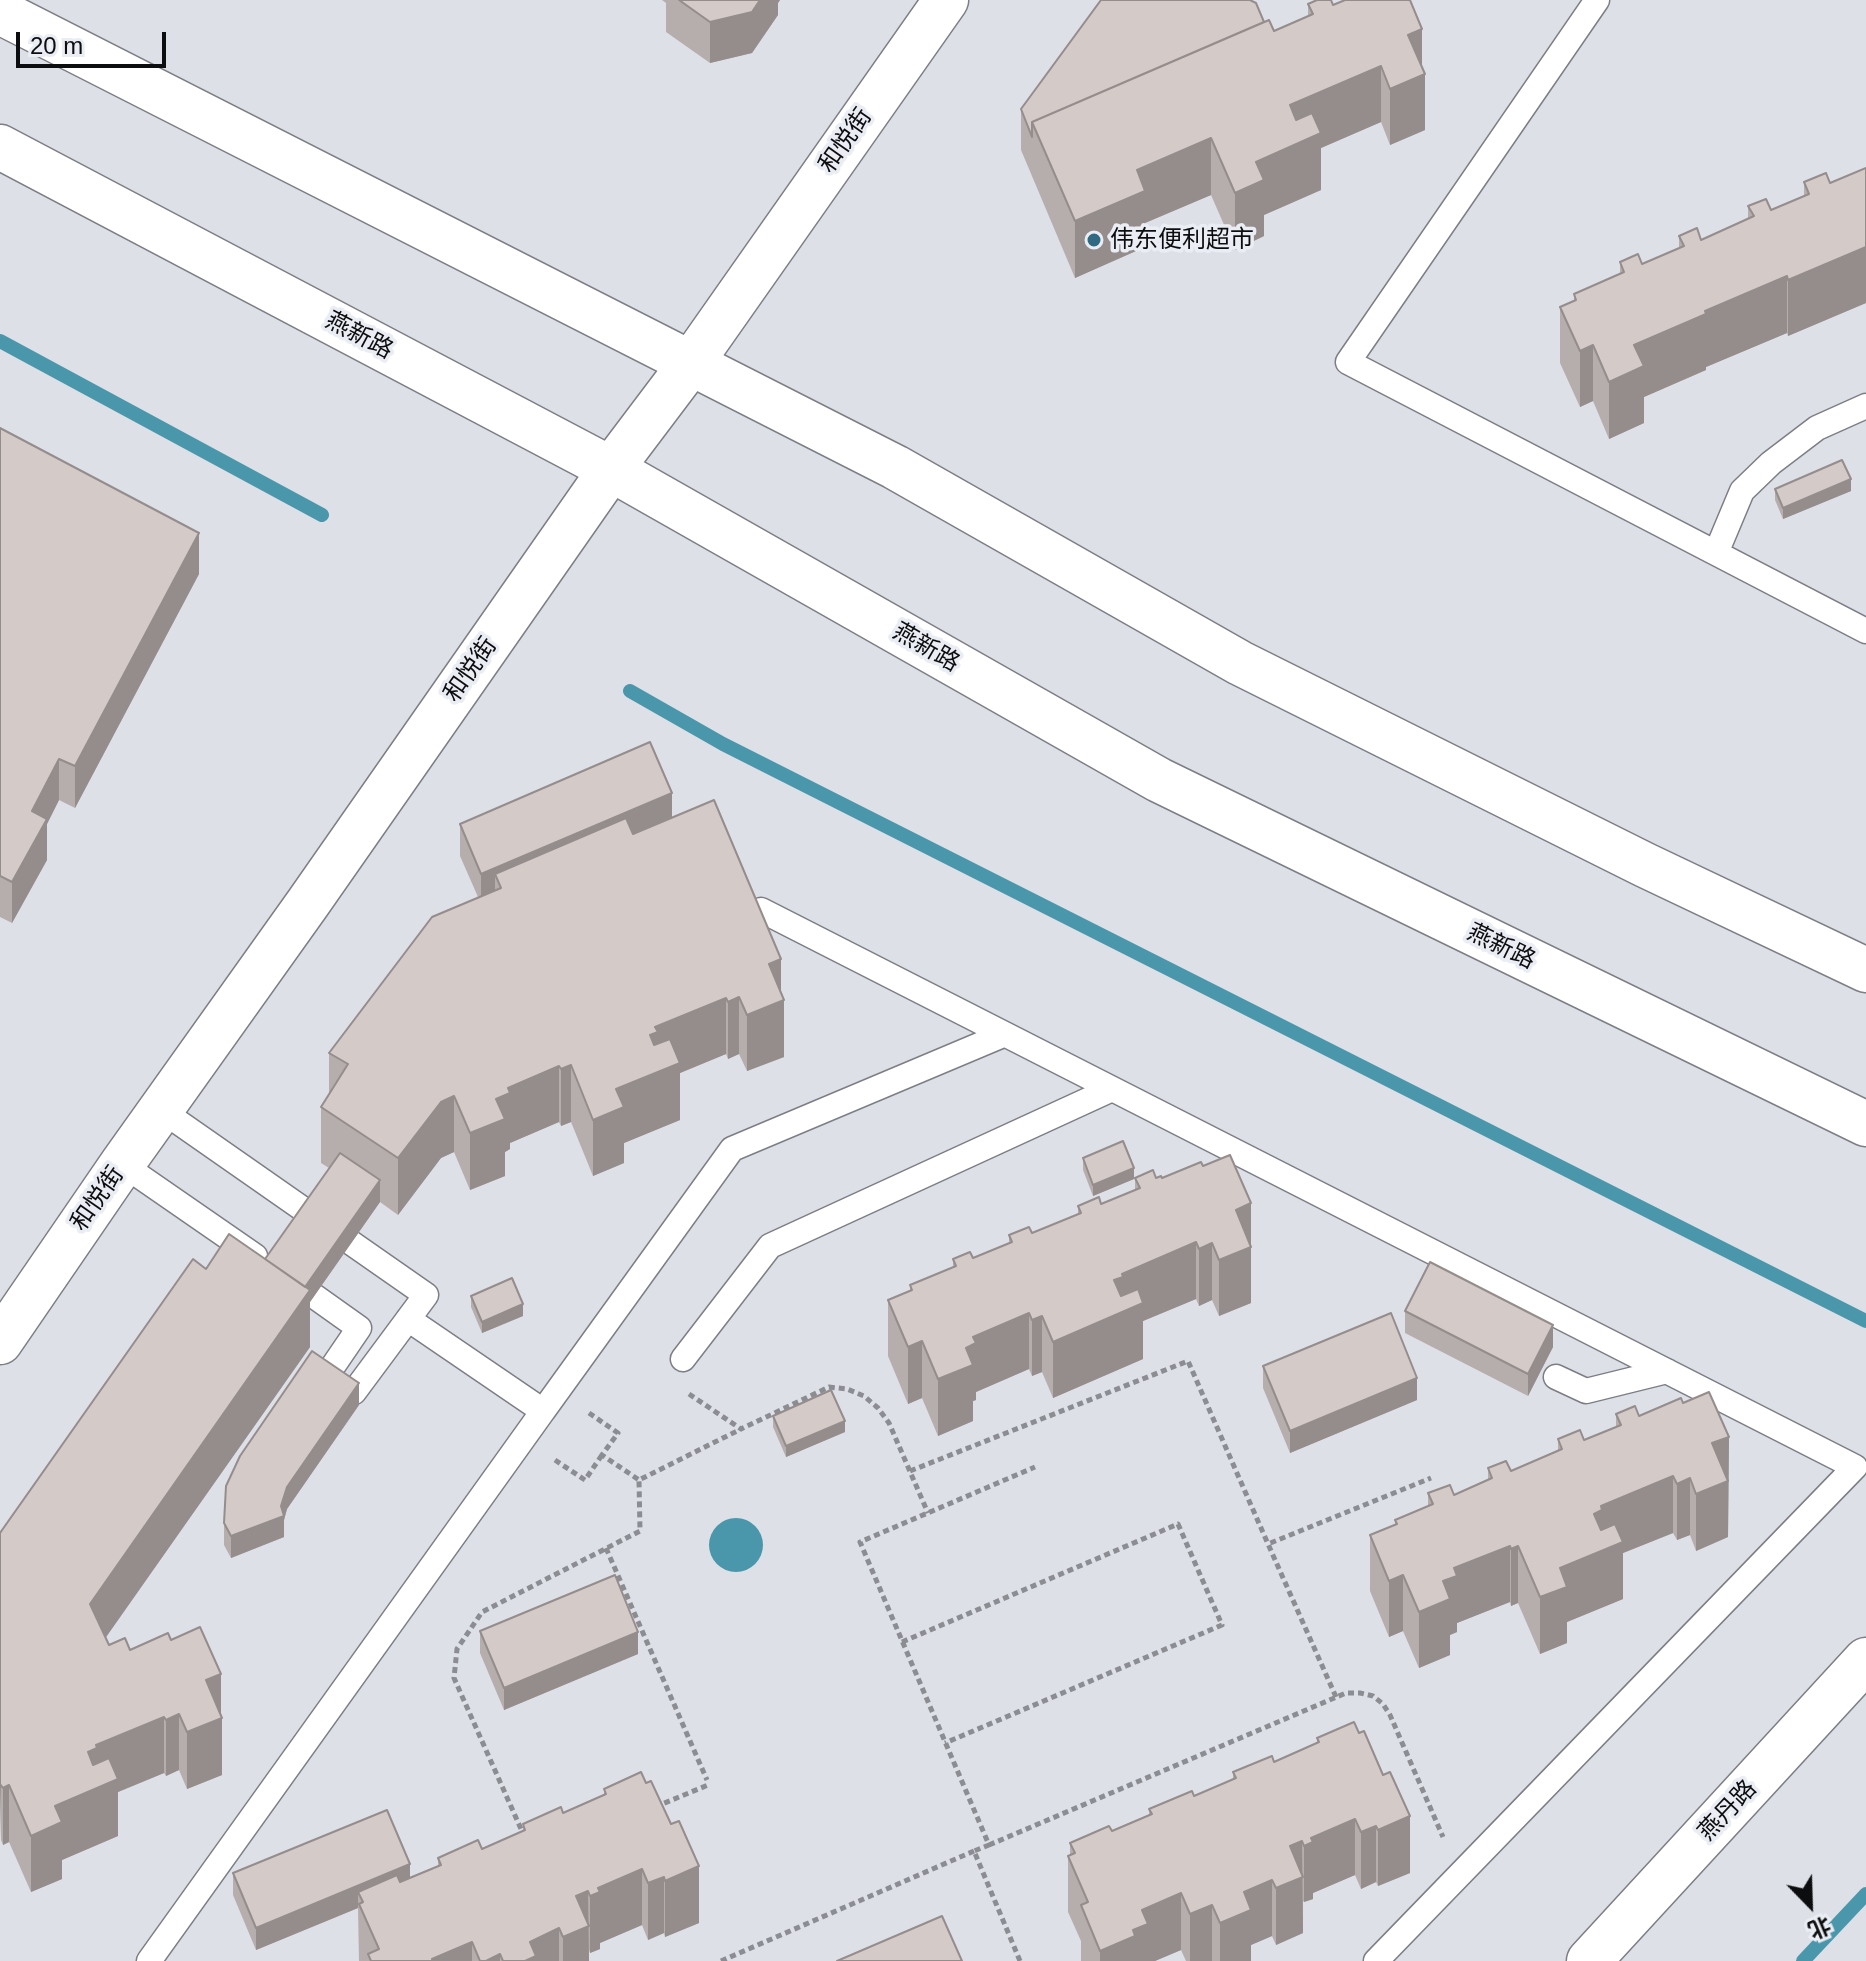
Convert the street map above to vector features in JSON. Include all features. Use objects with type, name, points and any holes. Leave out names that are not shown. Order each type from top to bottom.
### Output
[{"type":"street","name":"和悦街","points":[[0,1342],[611,469],[691,363],[946,0]]},
{"type":"street","points":[[0,12],[895,467],[1240,663],[1645,865],[1866,970]]},
{"type":"street","name":"燕新路","points":[[0,147],[611,469],[1159,780],[1866,1124]]},
{"type":"street","name":"燕丹路","points":[[1589,1961],[1866,1660]]},
{"type":"lane","points":[[1597,0],[1348,362],[1866,631]]},
{"type":"lane","points":[[1716,553],[1742,491],[1771,463],[1817,428],[1866,406]]},
{"type":"lane","points":[[761,910],[1855,1467],[1376,1961]]},
{"type":"lane","points":[[149,1961],[732,1149],[1003,1035]]},
{"type":"lane","points":[[683,1359],[770,1246],[1112,1089]]},
{"type":"lane","points":[[161,1110],[310,1214]]},
{"type":"lane","points":[[122,1164],[273,1269]]},
{"type":"lane","points":[[350,1242],[426,1295],[354,1392]]},
{"type":"lane","points":[[314,1296],[359,1328],[329,1372]]},
{"type":"lane","points":[[408,1319],[550,1402]]},
{"type":"lane","points":[[1556,1377],[1586,1391],[1667,1371]]},
{"type":"path","points":[[910,1471],[1188,1361],[1336,1697]]},
{"type":"path","points":[[676,1385],[741,1429]]},
{"type":"path","points":[[639,1480],[829,1387],[847,1389],[864,1396],[889,1423],[928,1513]]},
{"type":"path","points":[[524,1438],[585,1480],[618,1433],[550,1402]]},
{"type":"path","points":[[602,1455],[639,1480]]},
{"type":"path","points":[[989,1845],[860,1542],[1035,1467]]},
{"type":"path","points":[[1268,1544],[1431,1478]]},
{"type":"path","points":[[528,1844],[454,1678],[457,1649],[482,1612],[640,1531],[639,1480]]},
{"type":"path","points":[[902,1642],[1178,1524],[1222,1625],[945,1743]]},
{"type":"path","points":[[606,1548],[708,1783],[650,1809]]},
{"type":"path","points":[[721,1961],[1346,1693],[1373,1696],[1383,1704],[1459,1875]]},
{"type":"path","points":[[974,1851],[1020,1961]]},
{"type":"water","points":[[736,1518],[755,1526],[763,1545],[755,1564],[736,1572],[717,1564],[709,1545],[717,1526]]},
{"type":"building","points":[[679,0],[760,0],[752,12],[710,22]]},
{"type":"building","points":[[1101,0],[1250,0],[1256,3],[1264,22],[1032,122],[1032,137],[1021,109]]},
{"type":"building","points":[[1331,0],[1333,5],[1345,0],[1410,0],[1422,29],[1408,35],[1425,74],[1390,89],[1381,66],[1290,105],[1296,120],[1312,113],[1321,133],[1256,162],[1264,180],[1235,193],[1211,138],[1137,170],[1145,191],[1075,221],[1032,122],[1269,20],[1274,31],[1313,14],[1308,4]]},
{"type":"building","points":[[1866,168],[1866,247],[1788,280],[1787,276],[1634,345],[1644,366],[1609,382],[1593,345],[1580,351],[1560,307],[1576,300],[1574,294],[1624,272],[1620,262],[1638,254],[1642,264],[1684,246],[1679,236],[1697,228],[1701,240],[1754,216],[1748,206],[1766,199],[1771,210],[1809,194],[1804,182],[1826,173],[1830,183]]},
{"type":"building","points":[[0,428],[199,533],[75,766],[59,759],[32,811],[47,819],[12,882],[0,876]]},
{"type":"building","points":[[1842,460],[1851,479],[1783,508],[1775,489]]},
{"type":"building","points":[[650,742],[672,793],[481,874],[460,824]]},
{"type":"building","points":[[714,800],[781,959],[769,964],[784,1000],[747,1015],[739,997],[728,1002],[726,998],[655,1027],[658,1032],[650,1035],[654,1045],[670,1039],[680,1063],[616,1089],[624,1107],[593,1120],[571,1065],[561,1069],[559,1066],[508,1088],[510,1093],[496,1099],[505,1119],[470,1133],[454,1096],[441,1102],[398,1158],[321,1107],[348,1064],[329,1053],[432,917],[501,888],[495,874],[626,818],[633,834]]},
{"type":"building","points":[[1123,1141],[1134,1168],[1093,1185],[1083,1158]]},
{"type":"building","points":[[340,1153],[380,1180],[305,1287],[265,1259]]},
{"type":"building","points":[[1230,1155],[1251,1203],[1236,1210],[1251,1247],[1219,1260],[1212,1243],[1199,1249],[1196,1242],[1114,1280],[1121,1296],[1138,1289],[1143,1303],[1053,1342],[1042,1316],[1032,1320],[1029,1313],[973,1337],[976,1343],[966,1348],[973,1365],[938,1379],[922,1341],[908,1347],[888,1300],[912,1290],[910,1285],[956,1266],[953,1259],[970,1252],[973,1258],[1012,1242],[1009,1235],[1029,1227],[1032,1233],[1081,1213],[1078,1206],[1099,1197],[1101,1204],[1140,1188],[1135,1178],[1153,1170],[1156,1178],[1162,1178],[1201,1162],[1203,1166]]},
{"type":"building","points":[[229,1234],[310,1290],[90,1604],[109,1645],[125,1638],[130,1650],[168,1633],[171,1640],[200,1627],[221,1674],[206,1680],[222,1718],[187,1732],[179,1714],[166,1720],[164,1717],[96,1745],[97,1748],[88,1752],[93,1765],[109,1758],[118,1779],[55,1806],[62,1822],[31,1836],[9,1785],[3,1788],[0,1784],[0,1533],[193,1259],[206,1269]]},
{"type":"building","points":[[1430,1262],[1553,1325],[1528,1374],[1405,1311]]},
{"type":"building","points":[[512,1278],[523,1304],[482,1322],[471,1296]]},
{"type":"building","points":[[1391,1313],[1417,1378],[1290,1431],[1263,1366]]},
{"type":"building","points":[[312,1351],[359,1383],[287,1487],[281,1506],[284,1516],[231,1536],[224,1523],[226,1486],[240,1456]]},
{"type":"building","points":[[831,1390],[845,1421],[786,1446],[773,1416]]},
{"type":"building","points":[[1709,1392],[1729,1437],[1712,1443],[1728,1481],[1696,1494],[1690,1478],[1677,1484],[1673,1476],[1601,1506],[1602,1510],[1594,1514],[1601,1530],[1615,1524],[1623,1542],[1560,1568],[1567,1587],[1540,1597],[1518,1546],[1511,1549],[1510,1546],[1454,1568],[1457,1576],[1443,1581],[1450,1599],[1419,1612],[1403,1575],[1389,1581],[1370,1535],[1397,1524],[1395,1520],[1433,1504],[1428,1493],[1450,1485],[1454,1495],[1492,1478],[1488,1468],[1506,1461],[1511,1471],[1562,1449],[1558,1439],[1580,1430],[1584,1440],[1621,1425],[1616,1414],[1635,1406],[1639,1416],[1681,1398],[1683,1403]]},
{"type":"building","points":[[615,1575],[638,1632],[504,1688],[480,1631]]},
{"type":"building","points":[[1354,1722],[1359,1733],[1364,1731],[1383,1775],[1390,1772],[1410,1816],[1378,1830],[1376,1826],[1361,1832],[1355,1819],[1311,1838],[1313,1842],[1304,1846],[1302,1841],[1290,1846],[1303,1877],[1276,1888],[1272,1880],[1244,1892],[1251,1910],[1220,1923],[1212,1905],[1190,1914],[1181,1893],[1142,1910],[1148,1924],[1133,1930],[1135,1936],[1100,1951],[1081,1905],[1088,1902],[1068,1856],[1075,1853],[1070,1843],[1109,1826],[1112,1831],[1152,1814],[1149,1809],[1192,1791],[1194,1796],[1236,1778],[1233,1772],[1272,1756],[1274,1762]]},
{"type":"building","points":[[641,1772],[646,1783],[651,1781],[671,1824],[679,1821],[699,1866],[665,1881],[664,1877],[648,1883],[642,1869],[598,1888],[600,1892],[590,1896],[588,1891],[576,1896],[589,1926],[563,1937],[559,1928],[530,1942],[536,1956],[525,1961],[503,1961],[500,1954],[480,1961],[472,1942],[433,1961],[371,1961],[368,1954],[379,1949],[359,1904],[363,1902],[358,1892],[397,1875],[400,1882],[441,1865],[438,1858],[478,1840],[482,1849],[525,1830],[523,1824],[561,1807],[563,1813],[606,1794],[604,1789]]},
{"type":"building","points":[[387,1810],[410,1864],[256,1928],[233,1873]]},
{"type":"building","points":[[942,1916],[962,1961],[837,1961]]},
{"type":"waterway","points":[[0,341],[322,515]]},
{"type":"waterway","points":[[630,691],[723,744],[1866,1321]]},
{"type":"waterway","points":[[1803,1961],[1866,1894]]},
{"type":"place","name":"伟东便利超市","points":[[1094,240]]}]
